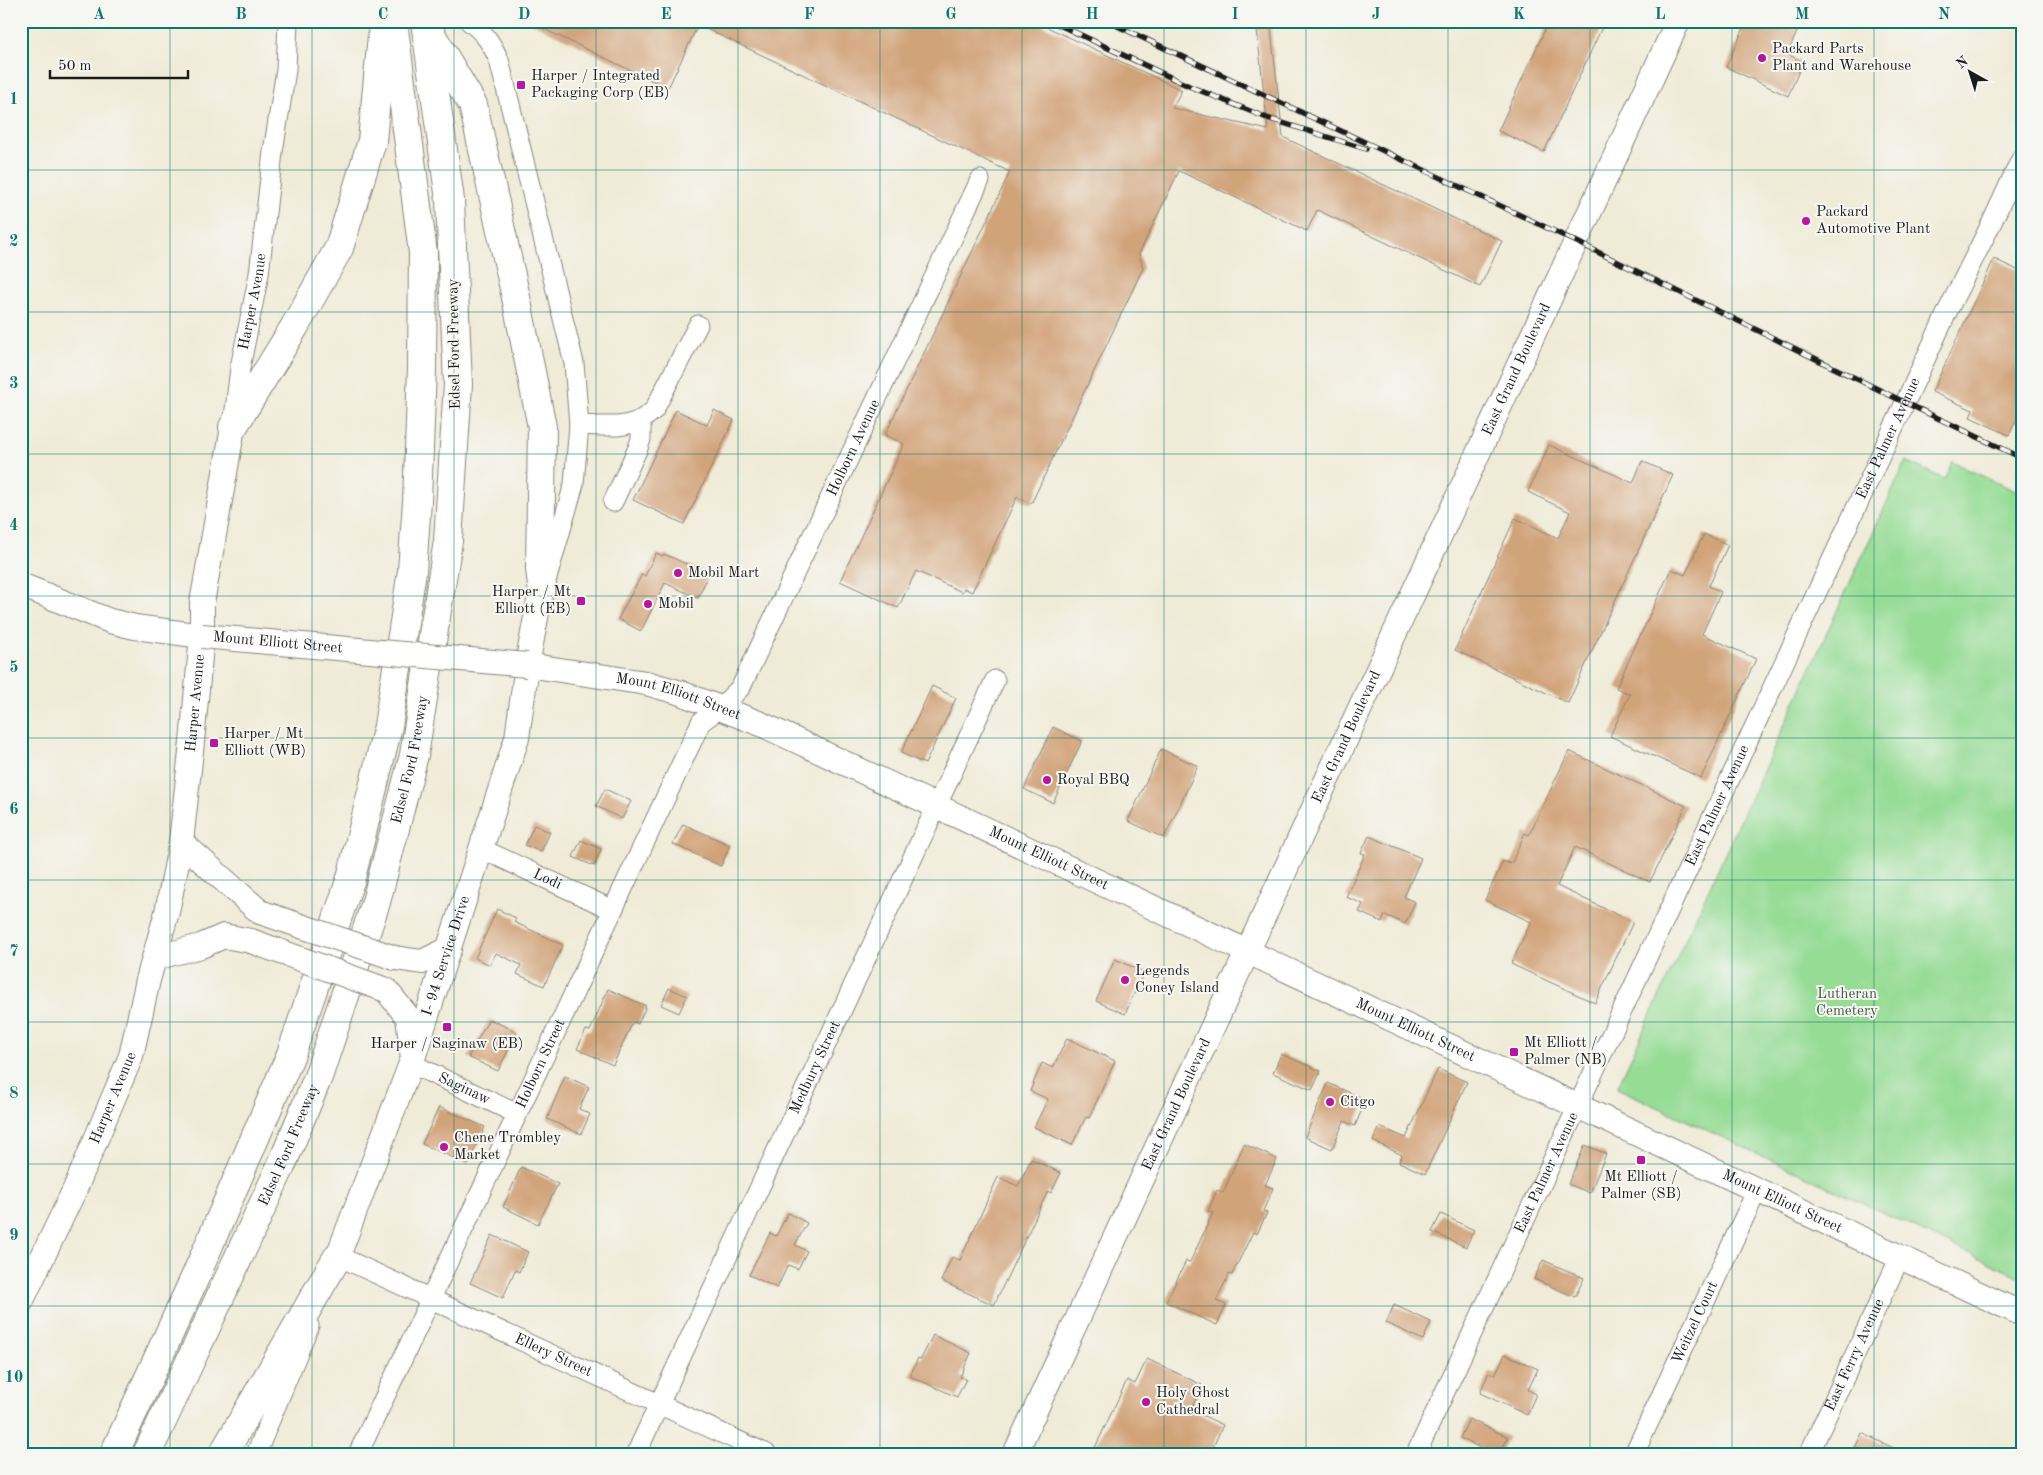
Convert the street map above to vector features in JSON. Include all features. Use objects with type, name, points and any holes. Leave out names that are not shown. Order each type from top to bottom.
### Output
[{"type":"highway","points":[[232,427],[295,326],[339,248],[372,141],[383,21]]},
{"type":"highway","name":"Edsel Ford Freeway","points":[[114,1454],[197,1273],[291,1054],[351,878],[388,726],[412,571],[417,502],[422,369],[423,253],[394,21]]},
{"type":"highway","points":[[426,23],[473,104],[517,302],[542,428],[540,569],[542,586]]},
{"type":"highway","name":"Edsel Ford Freeway","points":[[147,1454],[282,1164],[318,1077],[376,902],[414,755],[448,541],[458,384],[450,200],[426,23]]},
{"type":"highway","points":[[223,1454],[338,1256]]},
{"type":"main road","name":"East Grand Boulevard","points":[[1015,1454],[1678,21]]},
{"type":"main road","name":"Harper Avenue","points":[[21,1302],[75,1188],[132,1056],[154,958],[167,912],[181,842],[202,636],[202,603],[232,427]]},
{"type":"main road","name":"Mount Elliott Street","points":[[21,585],[110,621],[135,627],[202,636],[527,665],[646,683],[678,692],[761,724],[2022,1314]]},
{"type":"main road","points":[[482,849],[517,738],[527,665],[542,586]]},
{"type":"main road","points":[[181,842],[260,912],[395,958],[422,962],[449,949]]},
{"type":"main road","name":"I- 94 Service Drive","points":[[411,1061],[482,849]]},
{"type":"main road","points":[[154,958],[201,946],[224,936],[251,941],[386,990],[408,1017],[411,1061],[338,1256]]},
{"type":"street","name":"Harper Avenue","points":[[232,427],[240,368],[259,274],[273,152],[286,70],[288,21]]},
{"type":"street","points":[[470,22],[491,42],[499,60],[574,363],[579,424],[574,484],[549,573],[542,586]]},
{"type":"street","name":"East Palmer Avenue","points":[[1416,1454],[1950,306],[2022,158]]},
{"type":"street","name":"Holborn Avenue","points":[[720,708],[741,687],[980,180]]},
{"type":"street","points":[[579,424],[619,426],[641,420],[654,410],[698,325]]},
{"type":"street","points":[[612,502],[638,448],[641,439],[641,420]]},
{"type":"street","name":"Medbury Street","points":[[636,1454],[995,680]]},
{"type":"street","name":"Holborn Street","points":[[358,1454],[701,722],[720,708]]},
{"type":"street","name":"Lodi","points":[[482,849],[613,910]]},
{"type":"street","name":"Saginaw","points":[[411,1061],[517,1114]]},
{"type":"street","name":"Weitzel Court","points":[[1634,1454],[1758,1190]]},
{"type":"street","points":[[256,1454],[338,1256]]},
{"type":"street","name":"Ellery Street","points":[[338,1256],[767,1454]]},
{"type":"street","name":"East Ferry Avenue","points":[[1809,1454],[1900,1257]]},
{"type":"green space","name":"Lutheran Cemetery","points":[[1906,461],[1944,479],[1952,462],[2022,494],[2022,1278],[1617,1088]]},
{"type":"building","points":[[527,21],[1034,21],[1182,90],[1172,108],[1268,130],[1256,21],[1270,21],[1283,137],[1502,241],[1480,287],[1317,210],[1307,231],[1179,171],[1139,254],[1143,268],[1031,504],[1017,497],[972,592],[964,588],[962,592],[916,571],[898,608],[840,581],[904,444],[885,435],[1010,172],[698,25],[668,88]]},
{"type":"building","points":[[1549,21],[1605,21],[1544,152],[1498,131]]},
{"type":"building","name":"Packard Parts Plant and Warehouse","points":[[1747,21],[1802,21],[1787,54],[1803,62],[1788,96],[1726,67]]},
{"type":"building","points":[[1994,259],[2022,272],[2022,409],[2009,435],[1970,417],[1973,410],[1932,392]]},
{"type":"building","points":[[676,410],[707,425],[714,410],[734,420],[684,524],[633,500]]},
{"type":"building","points":[[1549,445],[1633,483],[1642,461],[1673,475],[1568,703],[1455,650],[1515,518],[1558,538],[1570,512],[1528,492]]},
{"type":"building","points":[[1704,534],[1728,545],[1709,586],[1721,592],[1702,634],[1756,659],[1701,778],[1610,736],[1630,694],[1616,688],[1671,569],[1685,575]]},
{"type":"building","points":[[656,553],[663,556],[664,554],[709,574],[698,598],[665,583],[641,631],[618,619],[642,574],[645,576]]},
{"type":"building","points":[[932,686],[956,698],[925,764],[901,753]]},
{"type":"building","points":[[1053,727],[1082,741],[1053,803],[1024,789]]},
{"type":"building","points":[[1161,749],[1198,766],[1164,838],[1128,821]]},
{"type":"building","points":[[1569,751],[1686,806],[1650,882],[1575,847],[1557,886],[1633,922],[1595,1003],[1511,964],[1531,922],[1485,900],[1503,861],[1511,864],[1525,833],[1529,835]]},
{"type":"building","points":[[605,789],[631,801],[622,819],[596,806]]},
{"type":"building","points":[[683,824],[730,845],[721,866],[673,844]]},
{"type":"building","points":[[534,825],[550,832],[541,852],[525,845]]},
{"type":"building","points":[[1369,836],[1421,858],[1404,897],[1415,902],[1405,924],[1385,915],[1382,922],[1359,912],[1363,904],[1346,897],[1365,854],[1361,853]]},
{"type":"building","points":[[581,840],[601,849],[594,866],[573,857]]},
{"type":"building","points":[[497,909],[516,918],[514,922],[563,945],[544,986],[517,974],[521,965],[496,953],[490,965],[475,958]]},
{"type":"building","points":[[1115,959],[1144,972],[1125,1014],[1096,1001]]},
{"type":"building","points":[[669,988],[687,996],[679,1013],[661,1005]]},
{"type":"building","points":[[608,989],[646,1006],[638,1024],[633,1022],[613,1065],[577,1049],[586,1030],[590,1031]]},
{"type":"building","points":[[489,1019],[517,1032],[498,1071],[468,1057]]},
{"type":"building","points":[[1067,1038],[1115,1061],[1089,1118],[1086,1117],[1072,1145],[1034,1127],[1048,1099],[1030,1091],[1042,1063],[1053,1068]]},
{"type":"building","points":[[1281,1054],[1321,1071],[1312,1090],[1273,1073]]},
{"type":"building","points":[[1438,1069],[1467,1082],[1425,1174],[1399,1162],[1402,1155],[1373,1141],[1380,1127],[1406,1138]]},
{"type":"building","points":[[565,1076],[589,1087],[579,1109],[590,1114],[581,1134],[547,1119]]},
{"type":"building","points":[[1328,1083],[1366,1100],[1355,1126],[1344,1121],[1332,1149],[1305,1137]]},
{"type":"building","points":[[439,1107],[485,1127],[468,1164],[422,1144]]},
{"type":"building","points":[[1244,1144],[1277,1159],[1265,1185],[1273,1188],[1263,1211],[1267,1213],[1257,1234],[1253,1232],[1232,1275],[1229,1274],[1216,1301],[1226,1305],[1217,1325],[1166,1302],[1186,1261],[1190,1262],[1213,1213],[1208,1211],[1217,1190],[1223,1193]]},
{"type":"building","points":[[1585,1145],[1606,1154],[1590,1193],[1568,1184]]},
{"type":"building","points":[[1031,1159],[1061,1173],[1051,1193],[1048,1191],[994,1305],[941,1281],[952,1257],[960,1260],[998,1177],[1018,1186]]},
{"type":"building","points":[[521,1167],[558,1184],[538,1224],[503,1207]]},
{"type":"building","points":[[788,1213],[807,1223],[795,1245],[807,1251],[798,1269],[788,1265],[777,1288],[749,1275],[770,1233],[776,1236]]},
{"type":"building","points":[[1441,1214],[1474,1230],[1466,1247],[1432,1232]]},
{"type":"building","points":[[492,1235],[528,1252],[519,1272],[515,1270],[503,1298],[470,1283]]},
{"type":"building","points":[[1543,1260],[1584,1278],[1575,1297],[1534,1279]]},
{"type":"building","points":[[1394,1305],[1431,1322],[1423,1340],[1386,1323]]},
{"type":"building","points":[[933,1335],[971,1353],[960,1377],[966,1379],[957,1397],[910,1376],[918,1358],[921,1359]]},
{"type":"building","points":[[1505,1354],[1538,1369],[1528,1390],[1536,1394],[1527,1415],[1480,1393],[1489,1372],[1495,1375]]},
{"type":"building","name":"Holy Ghost Cathedral","points":[[1147,1359],[1202,1385],[1191,1410],[1223,1425],[1210,1454],[1092,1454],[1127,1380],[1135,1384]]},
{"type":"building","points":[[1469,1419],[1508,1437],[1500,1454],[1493,1454],[1460,1438]]},
{"type":"building","points":[[1862,1433],[1906,1454],[1852,1454]]},
{"type":"railway","points":[[1051,21],[1189,86],[1267,118],[1366,149]]},
{"type":"railway","points":[[1107,21],[1575,241],[2022,458]]},
{"type":"place","name":"Packard Parts Plant and Warehouse","points":[[1762,58]]},
{"type":"place","name":"Harper / Integrated Packaging Corp (EB)","points":[[521,85]]},
{"type":"place","name":"Packard Automotive Plant","points":[[1806,221]]},
{"type":"place","name":"Mobil Mart","points":[[678,573]]},
{"type":"place","name":"Harper / Mt Elliott (EB)","points":[[581,601]]},
{"type":"place","name":"Mobil","points":[[648,604]]},
{"type":"place","name":"Harper / Mt Elliott (WB)","points":[[214,743]]},
{"type":"place","name":"Royal BBQ","points":[[1047,780]]},
{"type":"place","name":"Legends Coney Island","points":[[1125,980]]},
{"type":"place","name":"Harper / Saginaw (EB)","points":[[447,1027]]},
{"type":"place","name":"Mt Elliott / Palmer (NB)","points":[[1514,1052]]},
{"type":"place","name":"Citgo","points":[[1330,1102]]},
{"type":"place","name":"Chene Trombley Market","points":[[444,1147]]},
{"type":"place","name":"Mt Elliott / Palmer (SB)","points":[[1641,1160]]},
{"type":"place","name":"Holy Ghost Cathedral","points":[[1146,1402]]}]
